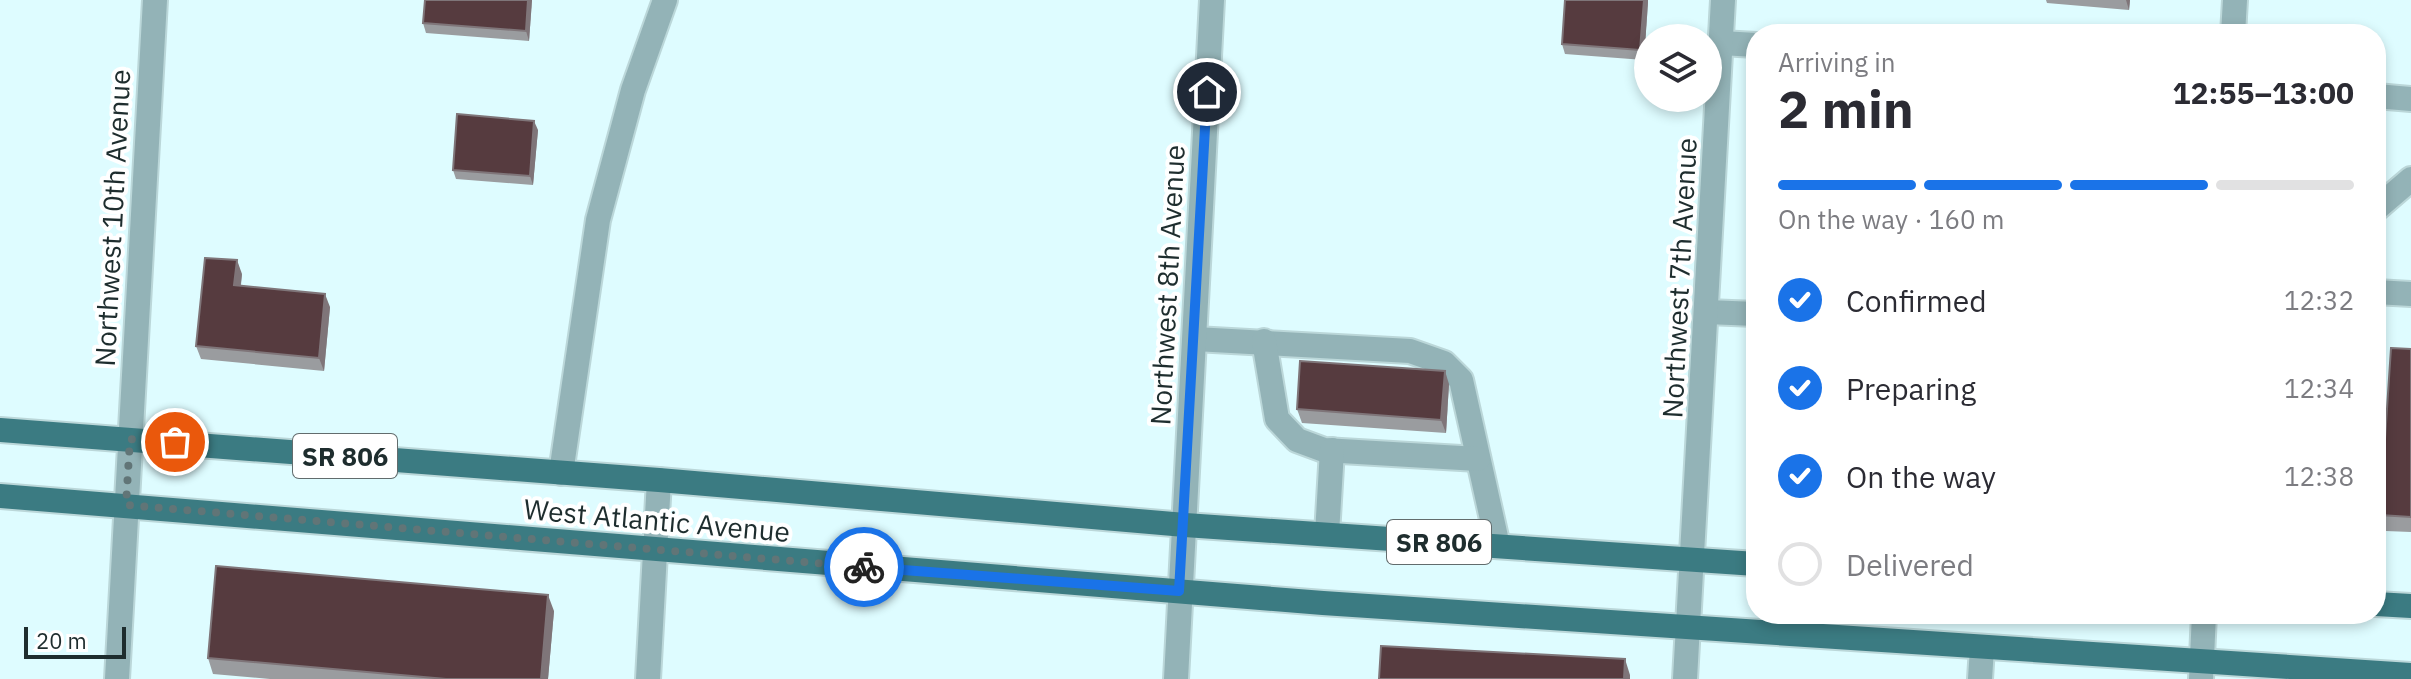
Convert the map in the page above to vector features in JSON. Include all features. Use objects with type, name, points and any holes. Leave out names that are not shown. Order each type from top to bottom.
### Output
[{"type":"main road","name":"West Atlantic Avenue","points":[[0,430],[659,480],[1185,525],[1746,563]]},
{"type":"main road","name":"West Atlantic Avenue","points":[[0,496],[1338,605],[1982,648],[2201,670],[2411,675]]},
{"type":"main road","points":[[2386,605],[2411,606]]},
{"type":"street","name":"Northwest 10th Avenue","points":[[117,679],[155,0]]},
{"type":"street","points":[[561,473],[598,220],[633,90],[665,0]]},
{"type":"street","name":"Northwest 8th Avenue","points":[[1176,679],[1212,0]]},
{"type":"street","name":"Northwest 7th Avenue","points":[[1722,24],[1723,0]]},
{"type":"street","points":[[2234,24],[2235,0]]},
{"type":"street","points":[[1722,43],[1746,44]]},
{"type":"street","points":[[2386,97],[2411,99]]},
{"type":"street","name":"Northwest 7th Avenue","points":[[1685,679],[1717,112]]},
{"type":"street","points":[[2386,200],[2411,179]]},
{"type":"street","points":[[2386,293],[2411,294]]},
{"type":"street","points":[[1707,312],[1746,314]]},
{"type":"street","points":[[1195,339],[1410,351],[1444,363],[1461,380],[1498,546]]},
{"type":"street","points":[[1264,341],[1277,419],[1297,440],[1332,450],[1478,459]]},
{"type":"street","points":[[1327,534],[1332,450]]},
{"type":"street","points":[[648,679],[659,480]]},
{"type":"street","points":[[2201,670],[2203,624]]},
{"type":"street","points":[[1980,679],[1982,648]]},
{"type":"building","points":[[425,0],[528,0],[526,31],[423,23]]},
{"type":"building","points":[[1565,0],[1644,0],[1642,24],[1634,24],[1634,50],[1562,44]]},
{"type":"building","points":[[457,114],[534,121],[530,176],[453,170]]},
{"type":"building","points":[[205,258],[237,260],[234,285],[325,294],[319,358],[196,346]]},
{"type":"building","points":[[2391,348],[2411,349],[2411,517],[2386,515],[2386,424]]},
{"type":"building","points":[[1300,361],[1445,371],[1441,420],[1297,409]]},
{"type":"building","points":[[216,566],[548,595],[541,679],[446,679],[208,658]]},
{"type":"building","points":[[1381,646],[1625,659],[1624,679],[1379,679]]},
{"type":"way so far","points":[[175,442],[130,439],[126,505],[864,567]]},
{"type":"route","points":[[864,567],[1179,591],[1207,92]]}]
